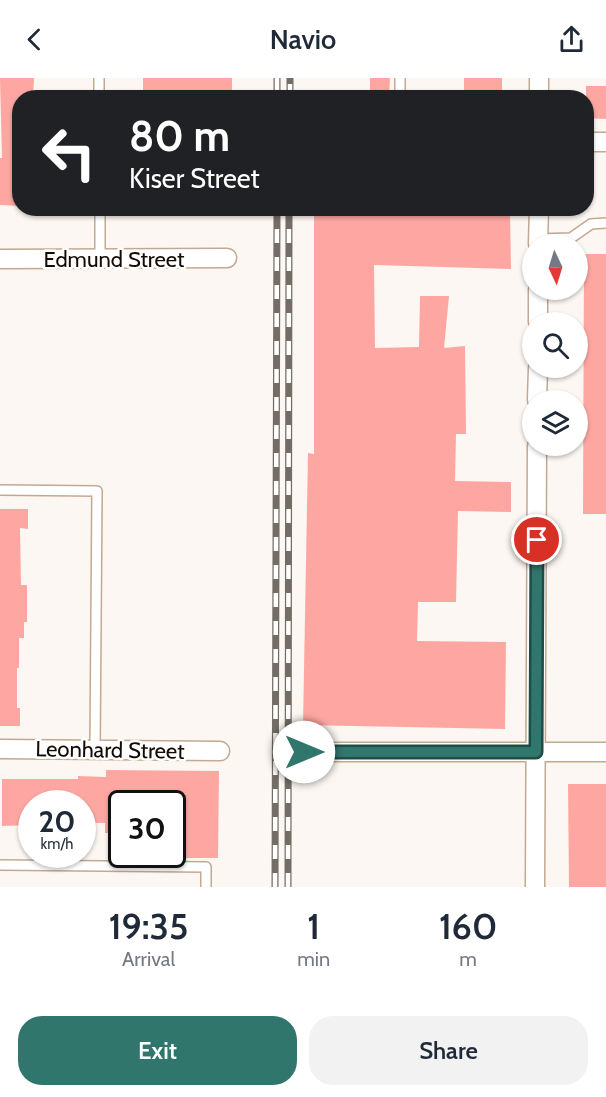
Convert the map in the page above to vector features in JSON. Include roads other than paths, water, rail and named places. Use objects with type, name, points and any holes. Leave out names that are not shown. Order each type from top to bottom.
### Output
[{"type":"street","points":[[538,216],[538,234]]},
{"type":"street","name":"Edmund Street","points":[[0,259],[227,258]]},
{"type":"street","points":[[535,887],[537,456]]},
{"type":"street","name":"Leonhard Street","points":[[0,749],[220,751]]},
{"type":"street","points":[[304,752],[606,752]]},
{"type":"lane","points":[[100,216],[100,259]]},
{"type":"lane","points":[[577,234],[591,224],[606,223]]},
{"type":"lane","points":[[0,490],[98,491],[95,750]]},
{"type":"lane","points":[[0,864],[206,867],[206,887]]},
{"type":"railway","points":[[277,78],[277,90]]},
{"type":"railway","points":[[290,78],[290,90]]},
{"type":"railway","points":[[275,887],[277,216]]},
{"type":"railway","points":[[288,887],[289,216]]}]
